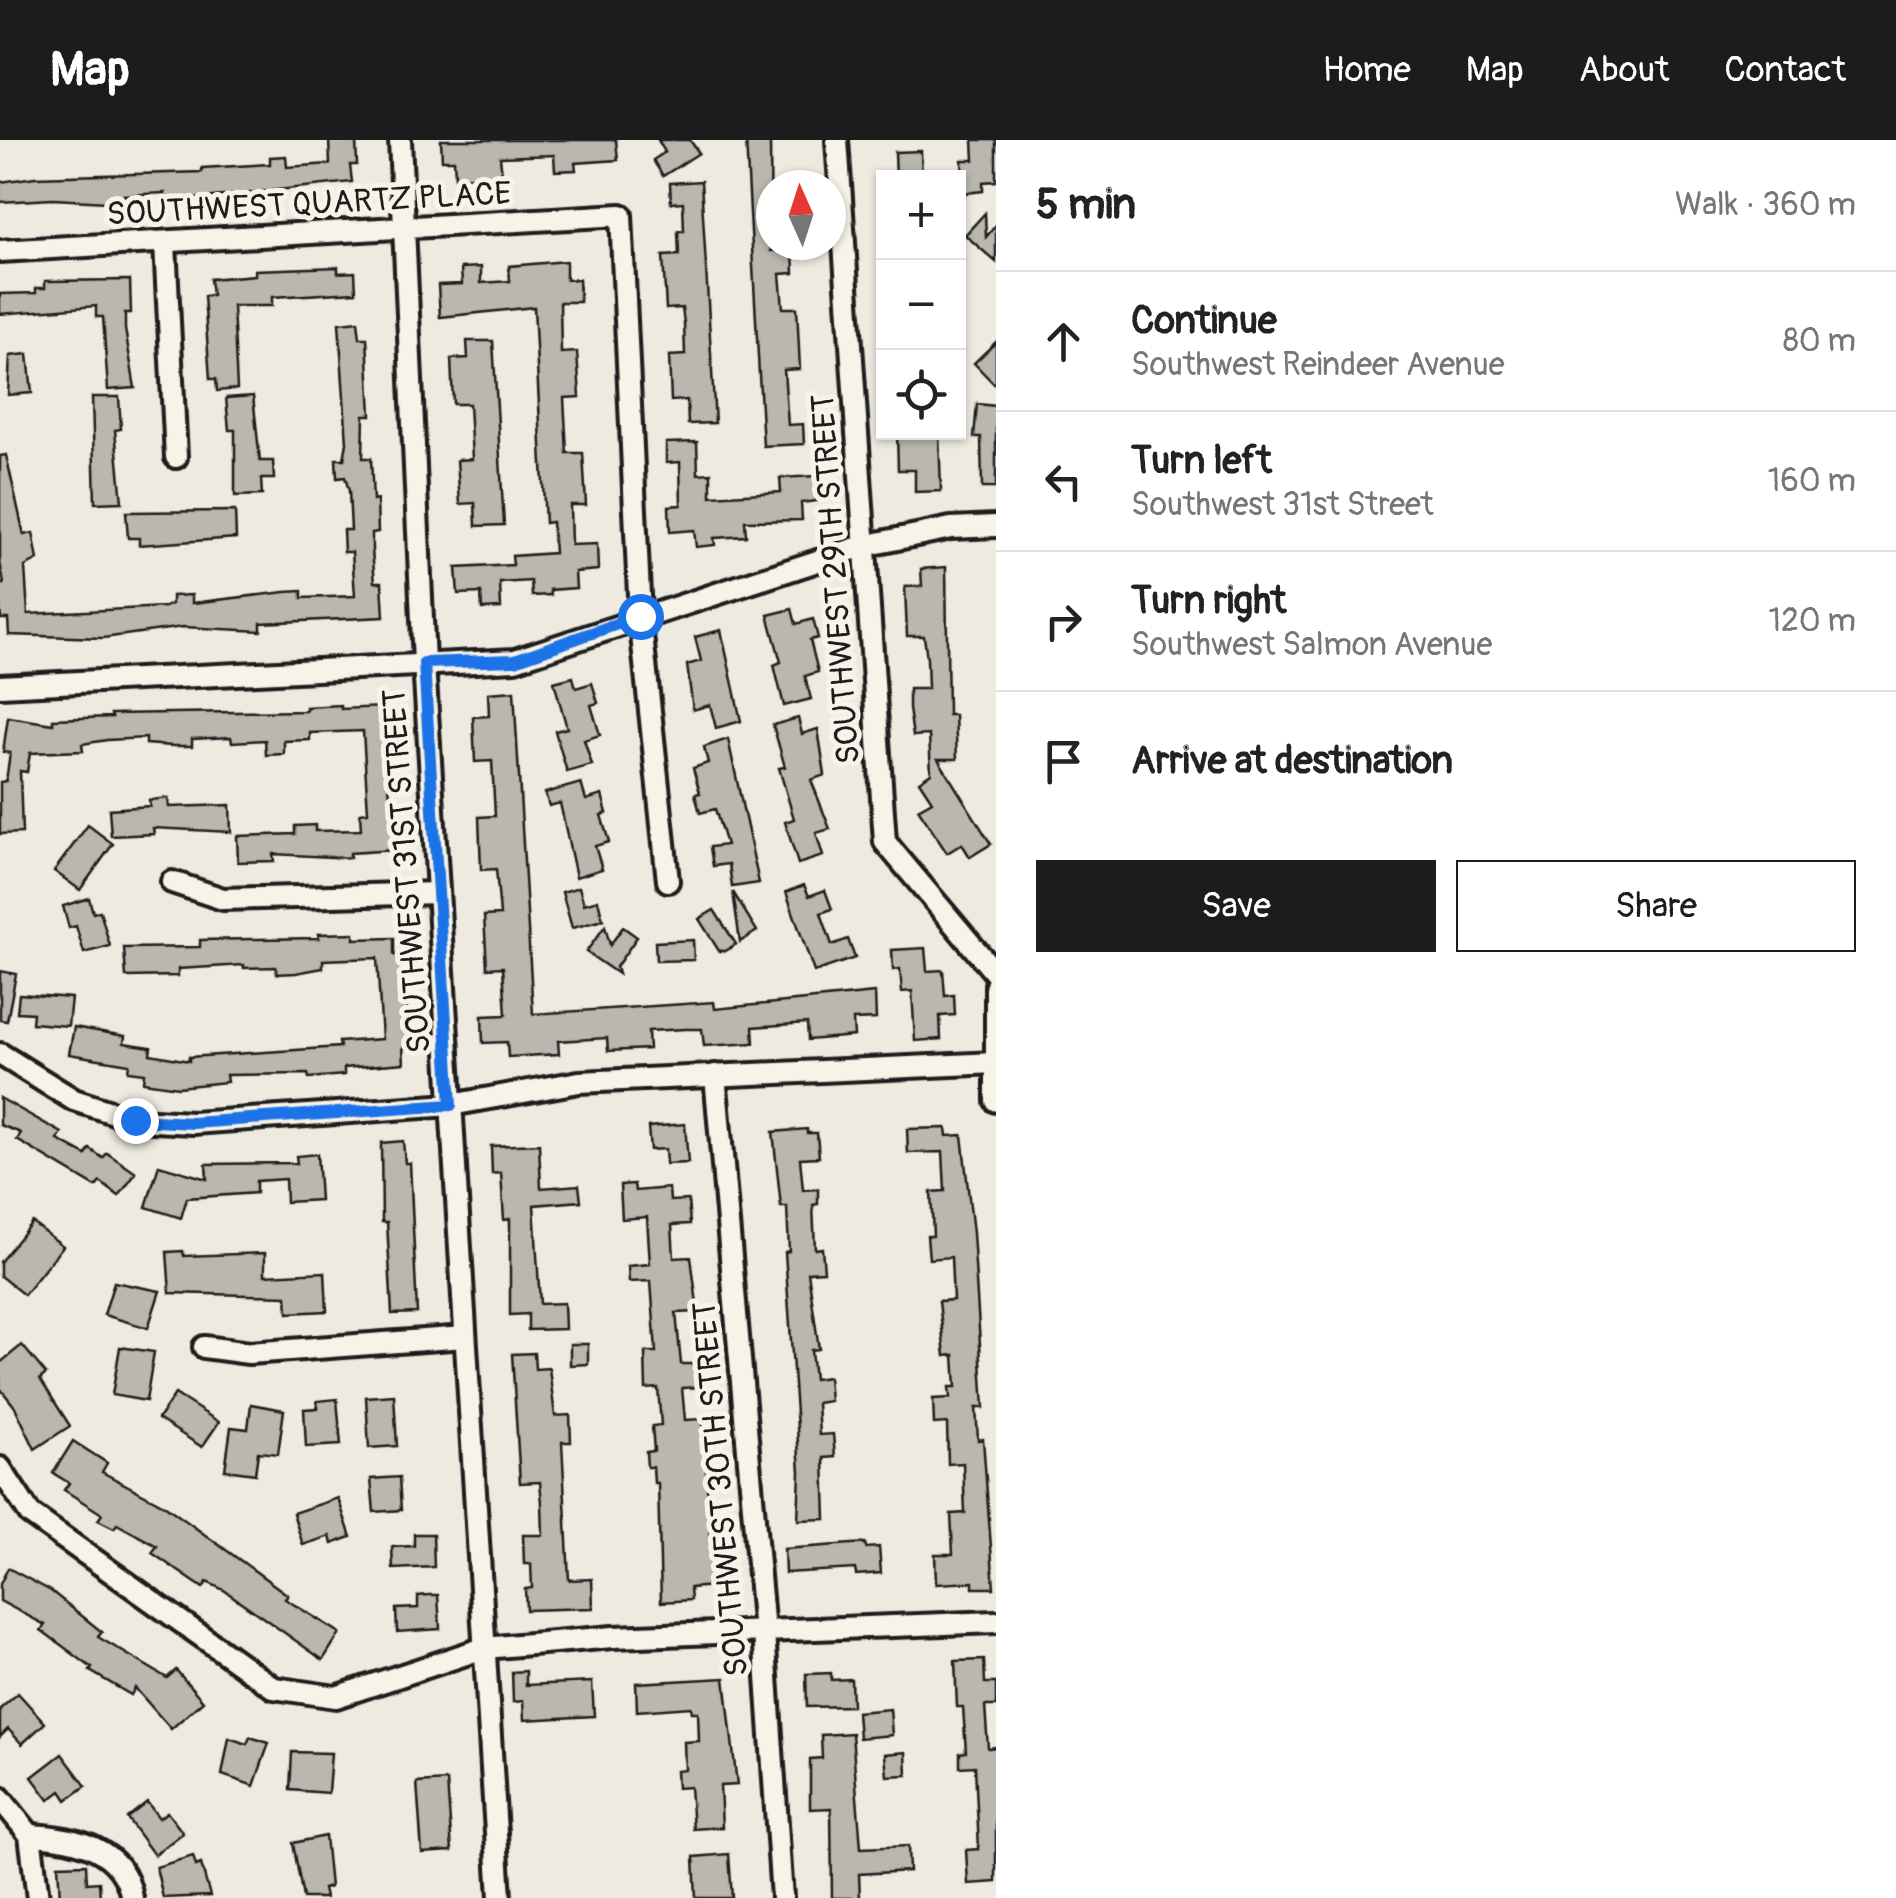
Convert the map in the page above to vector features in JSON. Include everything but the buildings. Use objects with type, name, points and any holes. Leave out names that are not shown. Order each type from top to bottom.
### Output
[{"type":"street","name":"SOUTHWEST 31ST STREET","points":[[400,140],[424,663],[500,1898]]},
{"type":"street","name":"SOUTHWEST 29TH STREET","points":[[837,140],[885,842],[996,974]]},
{"type":"street","name":"SOUTHWEST QUARTZ PLACE","points":[[0,252],[622,215],[640,616]]},
{"type":"street","points":[[165,244],[176,457]]},
{"type":"street","points":[[0,686],[515,660],[863,546],[951,528],[996,526]]},
{"type":"street","points":[[640,616],[668,882]]},
{"type":"street","points":[[172,882],[223,899],[438,893]]},
{"type":"street","points":[[996,985],[996,1101]]},
{"type":"street","points":[[0,1054],[74,1100],[135,1120],[193,1123],[451,1105],[579,1082],[994,1064]]},
{"type":"street","name":"SOUTHWEST 30TH STREET","points":[[715,1075],[764,1632],[782,1898]]},
{"type":"street","points":[[204,1347],[248,1353],[465,1337]]},
{"type":"street","points":[[0,1468],[30,1514],[274,1688],[336,1696],[484,1648],[612,1637],[996,1622]]},
{"type":"street","points":[[0,1798],[30,1835],[38,1898]]},
{"type":"street","points":[[30,1835],[64,1837],[99,1848],[130,1885],[132,1898]]},
{"type":"route","points":[[135,1120],[193,1123],[451,1105],[424,663],[515,660],[640,616]]}]
